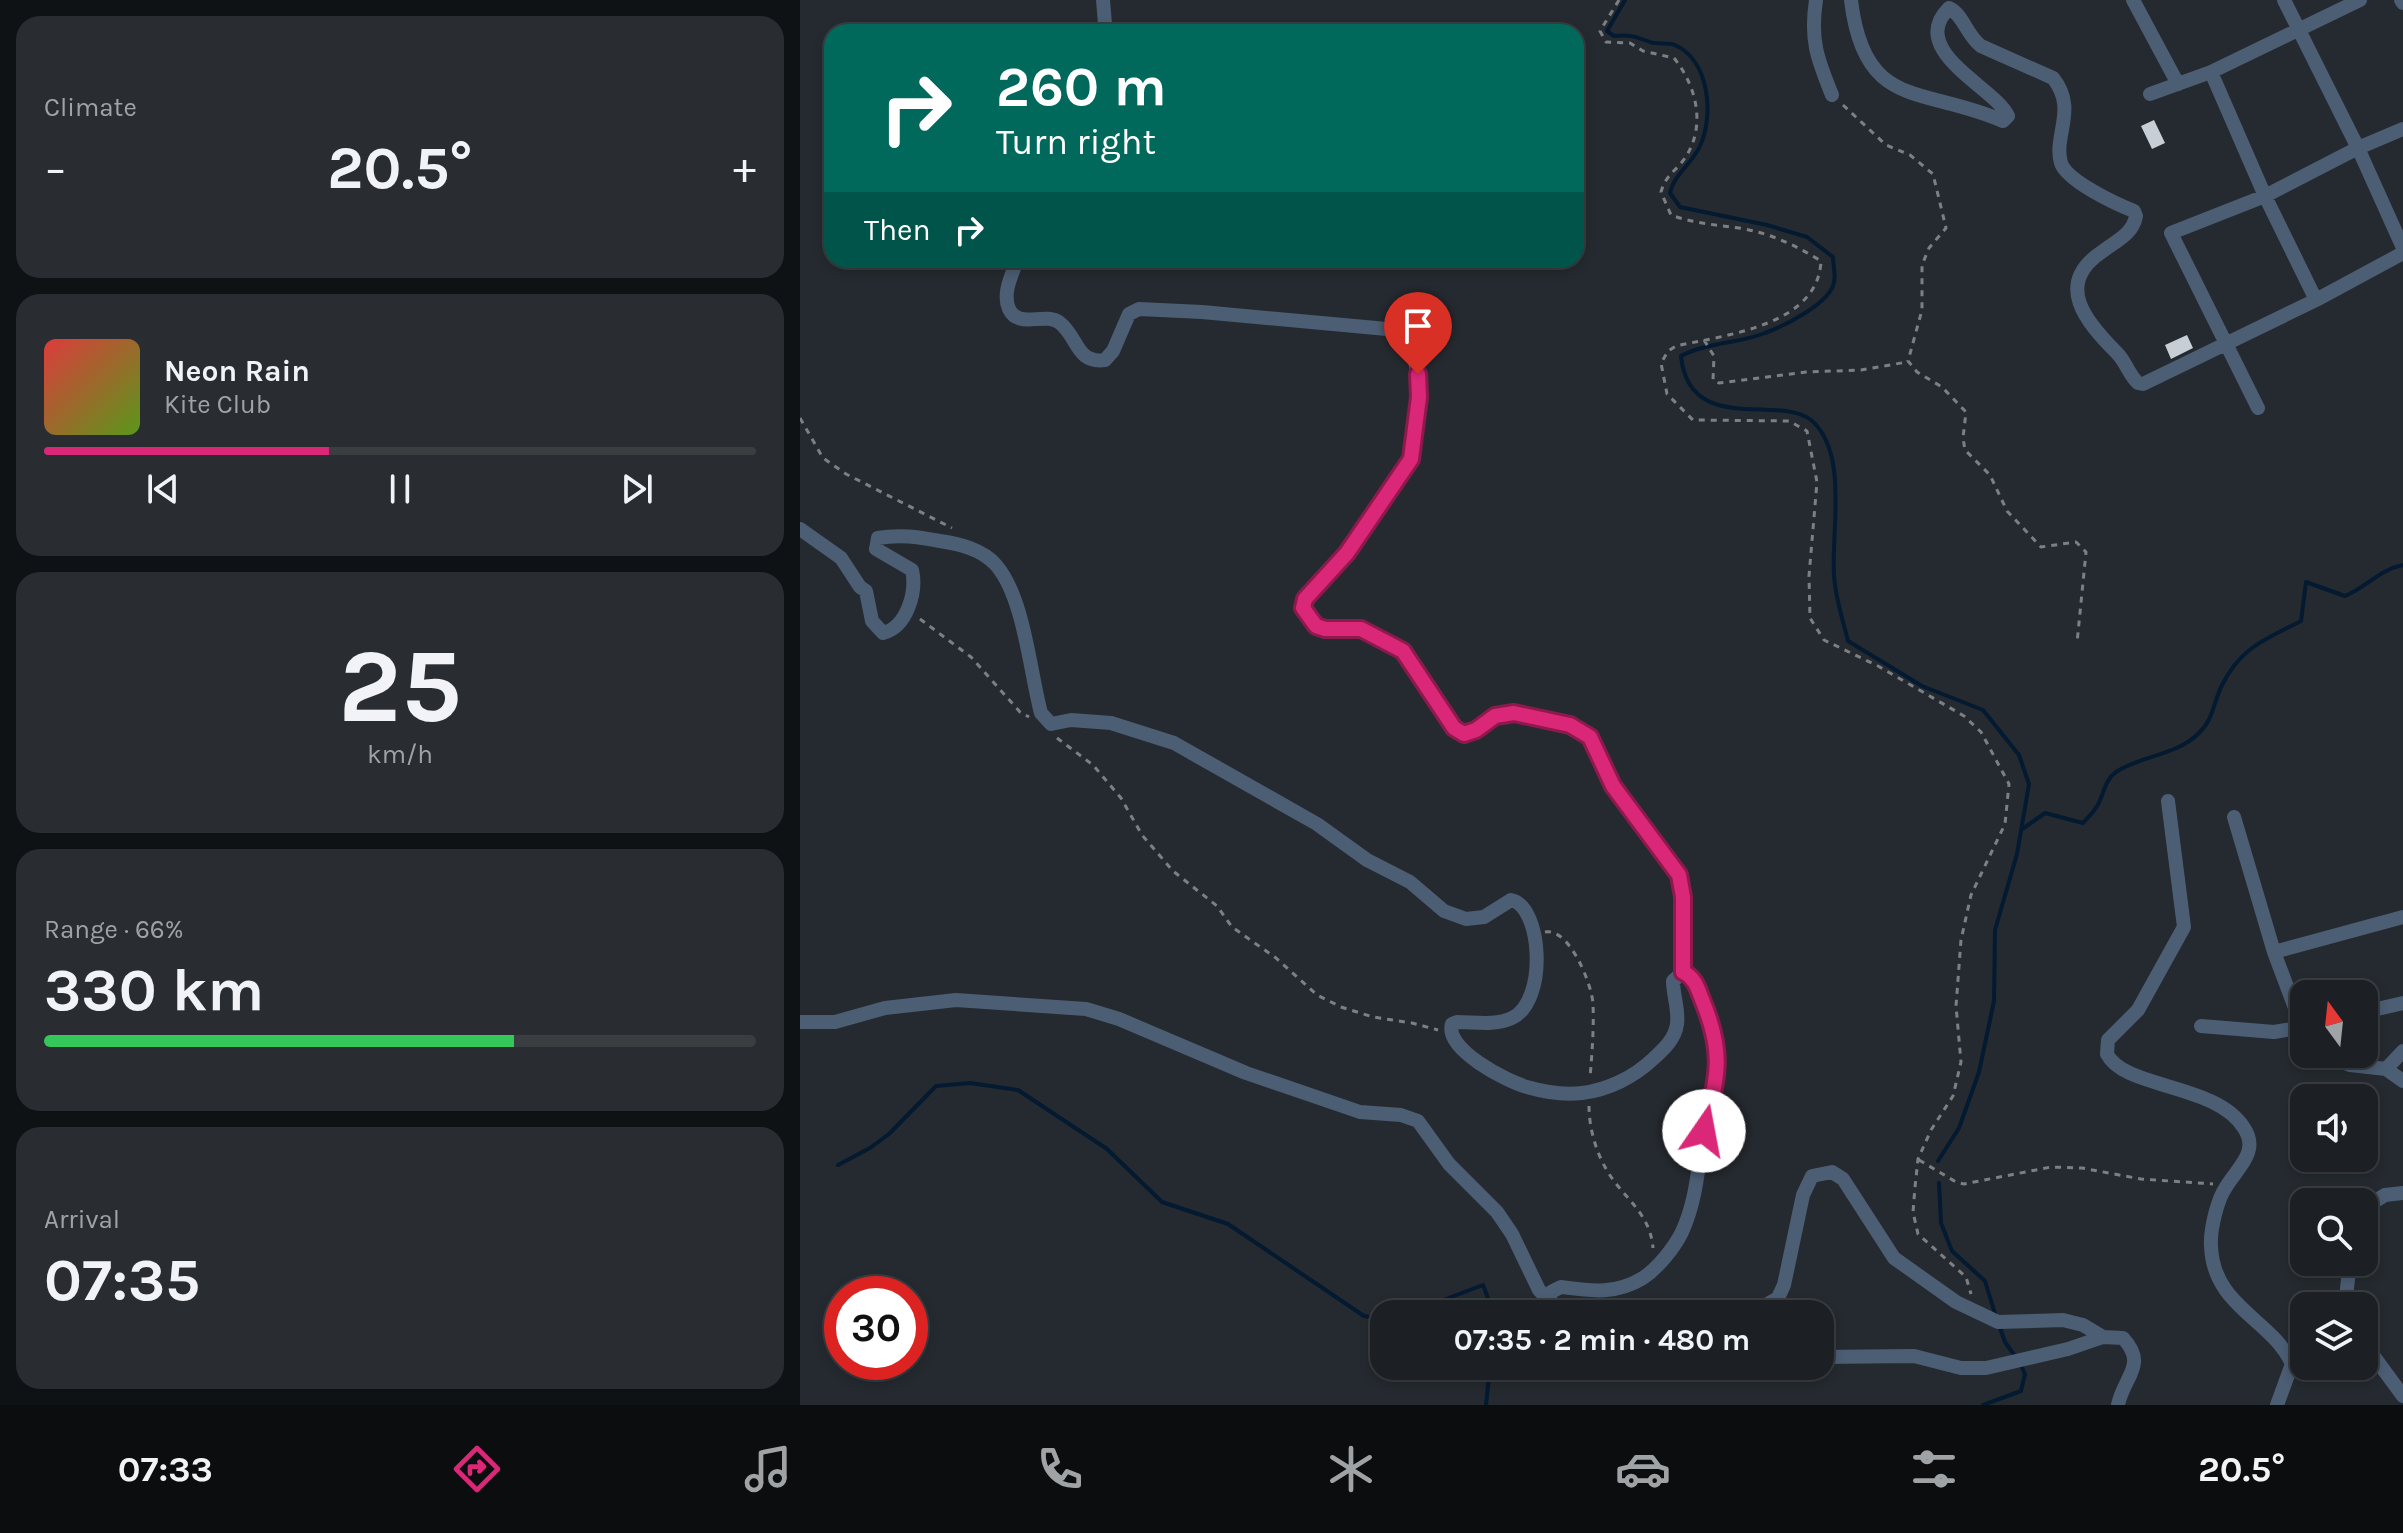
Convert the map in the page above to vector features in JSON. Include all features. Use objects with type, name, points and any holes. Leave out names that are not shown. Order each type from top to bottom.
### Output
[{"type":"street","points":[[1103,0],[1105,24]]},
{"type":"street","points":[[1816,0],[1812,26],[1814,51],[1832,95]]},
{"type":"street","points":[[1851,0],[1855,35],[1868,59],[1905,93],[1974,108],[2003,121],[2008,116],[2001,104],[1973,84],[1942,50],[1939,27],[1942,15],[1949,8],[1953,9],[1973,41],[2053,78],[2060,88],[2065,114],[2061,163],[2070,176],[2134,211],[2136,216],[2131,229],[2100,252],[2082,271],[2076,280],[2075,294],[2098,337],[2118,354],[2134,381],[2143,384],[2316,300],[2403,251],[2358,148],[2284,0]]},
{"type":"street","points":[[2133,0],[2178,84]]},
{"type":"street","points":[[2150,94],[2211,72],[2360,0]]},
{"type":"street","points":[[2211,72],[2265,196],[2316,300]]},
{"type":"street","points":[[2258,408],[2171,233],[2265,196],[2358,148],[2403,129]]},
{"type":"street","points":[[800,529],[841,558],[866,591],[876,628],[883,633],[889,631],[908,609],[914,583],[912,570],[876,549],[878,538],[912,536],[948,542],[979,552],[995,564],[1006,580],[1022,621],[1041,713],[1049,727],[1071,720],[1111,723],[1174,743],[1317,824],[1367,860],[1410,882],[1444,911],[1466,919],[1484,917],[1511,900],[1518,901],[1524,907],[1533,934],[1537,983],[1520,1013],[1511,1019],[1494,1023],[1452,1024],[1449,1033],[1452,1041],[1475,1059],[1523,1086],[1558,1094],[1581,1093],[1609,1088],[1644,1068],[1673,1039],[1677,1024],[1673,981],[1683,972],[1683,897],[1679,875],[1613,786],[1590,737],[1570,725],[1514,713],[1495,716],[1476,730],[1464,734],[1454,728],[1403,651],[1361,629],[1316,626],[1303,608],[1305,599],[1347,553],[1411,459],[1419,397],[1418,374],[1411,347],[1387,329],[1139,309],[1129,314],[1113,351],[1105,360],[1094,362],[1082,355],[1063,325],[1056,320],[1019,320],[1012,315],[1005,296],[1014,268]]},
{"type":"street","points":[[2168,801],[2184,927],[2138,1010],[2108,1040],[2107,1054],[2108,1059],[2132,1074],[2198,1095],[2243,1126],[2249,1145],[2248,1158],[2225,1188],[2211,1245],[2214,1262],[2237,1306],[2285,1349],[2292,1364],[2277,1405]]},
{"type":"street","points":[[2234,817],[2274,952],[2290,994]]},
{"type":"street","points":[[2274,952],[2403,917]]},
{"type":"street","points":[[1549,1300],[1551,1292],[1561,1287],[1588,1292],[1608,1291],[1642,1279],[1681,1235],[1691,1210],[1718,1076],[1718,1051],[1694,981],[1683,972]]},
{"type":"street","points":[[800,1022],[835,1022],[885,1008],[956,1000],[1086,1009],[1119,1019],[1246,1073],[1360,1112],[1401,1115],[1418,1121],[1449,1164],[1497,1212],[1512,1234],[1539,1290],[1549,1300]]},
{"type":"street","points":[[2378,1009],[2403,1003]]},
{"type":"street","points":[[2201,1026],[2274,1032],[2290,1030]]},
{"type":"street","points":[[2386,1069],[2403,1051]]},
{"type":"street","points":[[2377,1068],[2386,1069],[2403,1081]]},
{"type":"street","points":[[1774,1300],[1784,1285],[1803,1195],[1812,1176],[1832,1172],[1843,1179],[1894,1258],[1941,1293],[1998,1322],[2063,1320],[2083,1325],[2103,1337]]},
{"type":"street","points":[[2378,1199],[2385,1195],[2403,1193]]},
{"type":"street","points":[[1834,1357],[1914,1356],[1961,1368],[1986,1368],[2068,1349],[2103,1337],[2123,1338],[2134,1352],[2136,1362],[2118,1405]]},
{"type":"street","points":[[2378,1361],[2402,1391]]},
{"type":"path","points":[[1619,0],[1600,31],[1606,42],[1630,43],[1643,51],[1674,58],[1695,96],[1695,133],[1683,161],[1665,178],[1661,192],[1671,215],[1778,238],[1821,261],[1820,277],[1800,305],[1761,325],[1676,346],[1668,351],[1661,363],[1667,394],[1688,417],[1709,422],[1789,421],[1807,431],[1817,482],[1809,576],[1810,618],[1824,640],[1878,666],[1964,716],[1981,732],[2009,784],[2005,824],[1971,895],[1961,940],[1956,1006],[1961,1062],[1953,1096],[1931,1130],[1918,1159],[1913,1212],[1918,1234],[1966,1277],[1977,1313]]},
{"type":"path","points":[[1832,95],[1886,145],[1910,155],[1933,174],[1936,183],[1946,228],[1929,248],[1922,265],[1922,310],[1908,361]]},
{"type":"path","points":[[1704,340],[1714,356],[1713,380],[1719,383],[1806,372],[1861,370],[1908,361]]},
{"type":"path","points":[[1908,361],[1917,372],[1942,387],[1966,412],[1965,450],[1990,475],[2007,511],[2031,539],[2041,547],[2076,542],[2086,552],[2077,643]]},
{"type":"path","points":[[800,418],[823,458],[846,474],[961,532]]},
{"type":"path","points":[[908,609],[971,657],[1020,712],[1049,727],[1093,765],[1121,798],[1142,835],[1173,871],[1217,906],[1232,927],[1276,958],[1317,995],[1373,1017],[1449,1033]]},
{"type":"path","points":[[1918,1159],[1964,1184],[2051,1167],[2082,1168],[2141,1179],[2204,1181],[2225,1188]]},
{"type":"building","points":[[2154,120],[2165,143],[2152,149],[2141,126]]},
{"type":"building","points":[[2187,335],[2193,348],[2171,359],[2165,345]]},
{"type":"waterway","points":[[1625,0],[1607,31],[1614,36],[1675,45],[1696,63],[1706,90],[1707,120],[1700,146],[1675,180],[1670,193],[1680,207],[1767,225],[1807,237],[1833,257],[1834,282],[1816,306],[1765,333],[1701,348],[1681,356],[1688,381],[1700,396],[1717,405],[1797,413],[1811,420],[1823,434],[1834,472],[1834,575],[1848,641],[1922,686],[1983,710],[2019,755],[2029,784],[2017,854],[1995,930],[1994,1001],[1979,1072],[1959,1128],[1938,1161]]},
{"type":"waterway","points":[[2021,830],[2045,813],[2083,823],[2098,805],[2108,780],[2116,772],[2179,747],[2198,734],[2207,723],[2222,685],[2237,662],[2256,646],[2301,621],[2306,582],[2345,596],[2403,565]]},
{"type":"waterway","points":[[838,1165],[889,1134],[936,1086],[970,1083],[1018,1090],[1107,1149],[1162,1202],[1228,1224],[1364,1316],[1370,1317]]},
{"type":"waterway","points":[[1939,1183],[1941,1223],[1952,1251],[1985,1281],[1996,1317]]},
{"type":"waterway","points":[[1445,1300],[1483,1285],[1489,1300]]},
{"type":"waterway","points":[[1999,1325],[2005,1342],[2015,1356]]},
{"type":"waterway","points":[[1983,1405],[2021,1391],[2025,1374],[2020,1363]]},
{"type":"waterway","points":[[1486,1405],[1489,1380]]},
{"type":"route","points":[[1418,374],[1419,397],[1411,459],[1347,553],[1305,599],[1303,608],[1316,626],[1361,629],[1403,651],[1454,728],[1464,734],[1476,730],[1495,716],[1514,713],[1570,725],[1590,737],[1613,786],[1679,875],[1683,897],[1683,972],[1694,981],[1708,1014],[1718,1051],[1718,1076],[1704,1131]]}]
